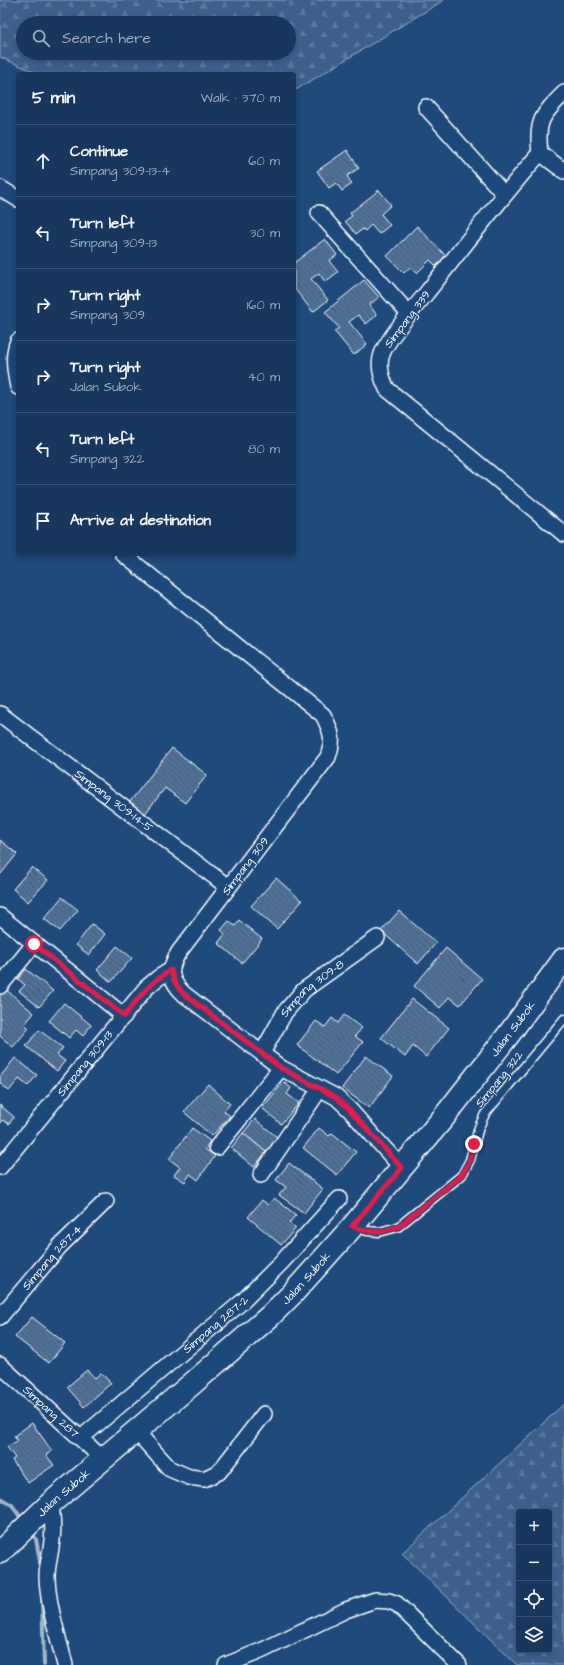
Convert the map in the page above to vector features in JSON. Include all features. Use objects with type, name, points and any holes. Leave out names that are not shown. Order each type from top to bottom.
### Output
[{"type":"main road","name":"Jalan Subok","points":[[3,1549],[51,1503],[102,1458],[136,1431],[270,1316],[352,1226],[402,1168],[509,1034],[564,960]]},
{"type":"street","points":[[564,93],[543,116],[538,138],[540,153],[564,171]]},
{"type":"street","points":[[426,108],[504,194]]},
{"type":"street","name":"Simpang 339","points":[[540,153],[504,194],[409,314],[385,347],[382,356],[382,379],[387,389],[564,534]]},
{"type":"street","points":[[0,188],[16,198]]},
{"type":"street","points":[[319,213],[409,314]]},
{"type":"street","points":[[16,351],[16,377]]},
{"type":"street","name":"Simpang 309","points":[[125,556],[323,716],[331,729],[332,743],[328,757],[179,952],[173,961],[171,970]]},
{"type":"street","name":"Simpang 309-14-5","points":[[0,714],[228,887]]},
{"type":"street","points":[[0,916],[124,1016]]},
{"type":"street","name":"Simpang 309-8","points":[[262,1053],[285,1012],[304,990],[377,938]]},
{"type":"street","points":[[0,986],[34,944]]},
{"type":"street","points":[[171,970],[177,987],[184,994],[281,1068],[336,1097],[349,1109],[402,1168]]},
{"type":"street","name":"Simpang 309-13","points":[[0,1167],[35,1126],[146,988],[171,970]]},
{"type":"street","points":[[217,1146],[281,1068]]},
{"type":"street","points":[[261,1175],[320,1089]]},
{"type":"street","name":"Simpang 287-2","points":[[81,1438],[243,1301],[281,1263],[339,1199]]},
{"type":"street","name":"Simpang 287-4","points":[[0,1317],[60,1246],[106,1201]]},
{"type":"street","name":"Simpang 287","points":[[0,1365],[102,1458]]},
{"type":"street","points":[[136,1431],[170,1469],[189,1477],[204,1479],[219,1472],[264,1414]]},
{"type":"street","points":[[51,1503],[54,1523],[47,1564],[47,1578],[49,1595],[65,1665]]},
{"type":"street","points":[[226,1665],[263,1650],[346,1610],[375,1600],[389,1600],[397,1604],[459,1665]]},
{"type":"lane","name":"Simpang 322","points":[[352,1226],[367,1231],[379,1232],[398,1227],[462,1175],[470,1160],[479,1127],[485,1114],[564,1019]]},
{"type":"green space","points":[[0,0],[444,0],[296,90],[296,72],[34,72],[0,57]]},
{"type":"green space","points":[[564,1404],[564,1665],[517,1665],[402,1553]]},
{"type":"building","points":[[347,150],[359,168],[347,176],[352,184],[342,191],[336,183],[329,188],[317,171]]},
{"type":"building","points":[[379,190],[391,205],[381,214],[390,225],[379,234],[371,225],[365,231],[363,229],[356,234],[345,221],[352,216],[350,213]]},
{"type":"building","points":[[417,226],[446,256],[436,266],[430,260],[417,273],[410,267],[404,273],[387,256]]},
{"type":"building","points":[[325,239],[337,255],[329,261],[338,272],[325,282],[319,273],[311,279],[328,300],[313,312],[296,291],[296,261]]},
{"type":"building","points":[[364,280],[379,297],[369,305],[377,315],[366,324],[358,315],[349,322],[367,344],[354,355],[334,331],[339,328],[325,312]]},
{"type":"building","points":[[172,748],[207,775],[185,803],[165,788],[144,815],[129,803]]},
{"type":"building","points":[[0,840],[17,854],[0,875]]},
{"type":"building","points":[[32,867],[48,880],[28,902],[13,889]]},
{"type":"building","points":[[276,878],[302,901],[277,929],[251,906]]},
{"type":"building","points":[[62,897],[78,910],[60,931],[44,919]]},
{"type":"building","points":[[399,911],[436,943],[418,964],[381,931]]},
{"type":"building","points":[[239,920],[262,939],[242,963],[218,943],[225,934],[221,930],[229,921],[235,926]]},
{"type":"building","points":[[92,924],[105,934],[89,955],[76,945]]},
{"type":"building","points":[[117,946],[132,958],[111,982],[97,970]]},
{"type":"building","points":[[446,948],[482,979],[460,1005],[449,997],[440,1008],[414,986]]},
{"type":"building","points":[[26,969],[53,991],[39,1007],[19,991],[25,985],[18,979]]},
{"type":"building","points":[[4,988],[34,1013],[25,1024],[29,1028],[13,1047],[0,1036],[0,992]]},
{"type":"building","points":[[412,999],[449,1028],[426,1057],[413,1046],[405,1057],[381,1038]]},
{"type":"building","points":[[64,1003],[91,1025],[83,1036],[76,1030],[69,1038],[49,1021]]},
{"type":"building","points":[[344,1015],[362,1028],[355,1036],[363,1042],[336,1075],[297,1045],[316,1021],[325,1027],[332,1018],[338,1023]]},
{"type":"building","points":[[39,1030],[63,1048],[57,1055],[65,1061],[57,1071],[26,1046]]},
{"type":"building","points":[[366,1056],[393,1076],[369,1108],[342,1088]]},
{"type":"building","points":[[15,1058],[37,1075],[28,1086],[19,1079],[9,1091],[0,1083],[0,1077]]},
{"type":"building","points":[[284,1082],[291,1088],[287,1094],[299,1103],[281,1124],[262,1108]]},
{"type":"building","points":[[208,1084],[230,1104],[224,1111],[230,1116],[212,1136],[184,1112]]},
{"type":"building","points":[[0,1105],[14,1117],[9,1124],[3,1120],[0,1124]]},
{"type":"building","points":[[255,1119],[278,1138],[266,1152],[243,1133]]},
{"type":"building","points":[[192,1128],[210,1141],[205,1149],[215,1156],[198,1180],[190,1174],[185,1182],[174,1175],[180,1167],[169,1159]]},
{"type":"building","points":[[319,1128],[329,1136],[332,1133],[356,1152],[337,1175],[303,1148]]},
{"type":"building","points":[[243,1133],[266,1152],[254,1167],[231,1148]]},
{"type":"building","points":[[289,1163],[323,1189],[304,1213],[279,1195],[286,1187],[276,1180]]},
{"type":"building","points":[[274,1198],[296,1215],[289,1223],[296,1228],[281,1245],[248,1217],[262,1200],[268,1205]]},
{"type":"building","points":[[32,1317],[65,1343],[49,1363],[15,1337]]},
{"type":"building","points":[[87,1370],[95,1378],[101,1373],[111,1383],[84,1407],[67,1387]]},
{"type":"building","points":[[32,1423],[52,1451],[46,1455],[54,1465],[28,1483],[12,1460],[15,1458],[7,1447],[17,1441],[14,1436]]},
{"type":"waterway","points":[[0,1498],[12,1505],[23,1521]]},
{"type":"waterway","points":[[31,1532],[36,1539],[41,1567]]},
{"type":"waterway","points":[[42,1597],[44,1665]]},
{"type":"route","points":[[34,944],[124,1016],[146,988],[171,970],[177,987],[184,994],[281,1068],[336,1097],[349,1109],[402,1168],[352,1226],[367,1231],[379,1232],[398,1227],[462,1175],[470,1160],[474,1144]]}]
